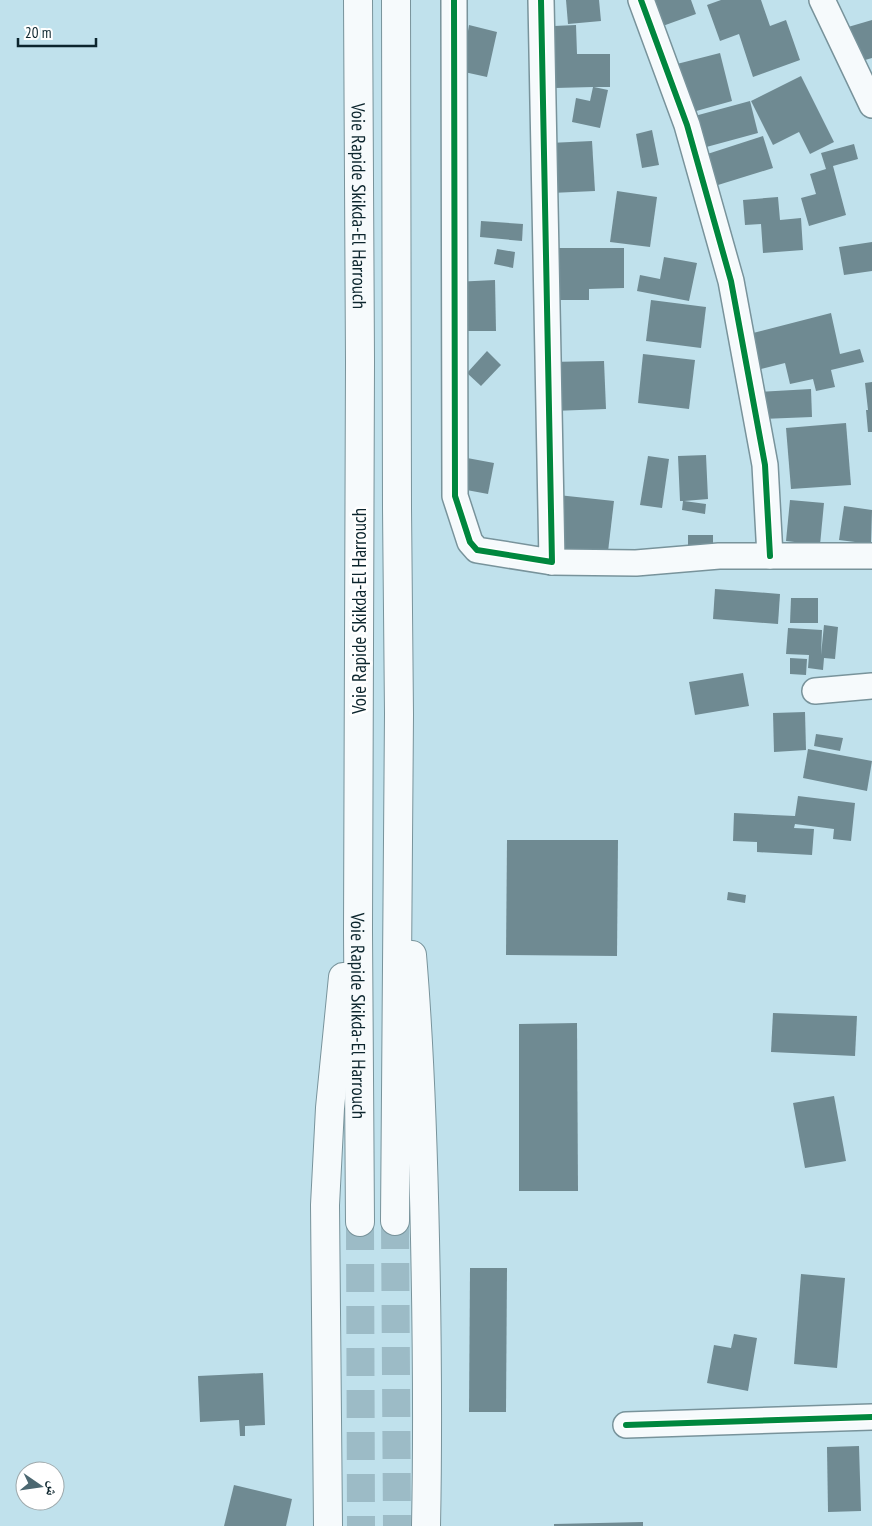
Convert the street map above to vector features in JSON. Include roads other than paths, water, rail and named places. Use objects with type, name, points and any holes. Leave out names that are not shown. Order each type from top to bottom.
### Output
[{"type":"highway","name":"Voie Rapide Skikda-El Harrouch","points":[[358,0],[360,1222]]},
{"type":"highway","name":"Voie Rapide Skikda-El Harrouch","points":[[395,1221],[399,685],[396,0]]},
{"type":"highway","points":[[398,810],[420,1066],[426,1296],[426,1526]]},
{"type":"highway","points":[[328,1526],[325,1205],[330,1108],[359,816]]},
{"type":"street","points":[[454,0],[455,496],[470,542],[477,550],[552,562],[636,563],[719,556],[872,556]]},
{"type":"street","points":[[541,0],[552,562]]},
{"type":"street","points":[[641,0],[687,125],[731,281],[765,465],[770,556]]},
{"type":"street","points":[[822,0],[872,105]]},
{"type":"street","points":[[815,691],[872,686]]},
{"type":"street","points":[[626,1425],[872,1417]]},
{"type":"tunnel","points":[[395,1221],[397,1526]]},
{"type":"tunnel","points":[[360,1222],[361,1526]]}]
